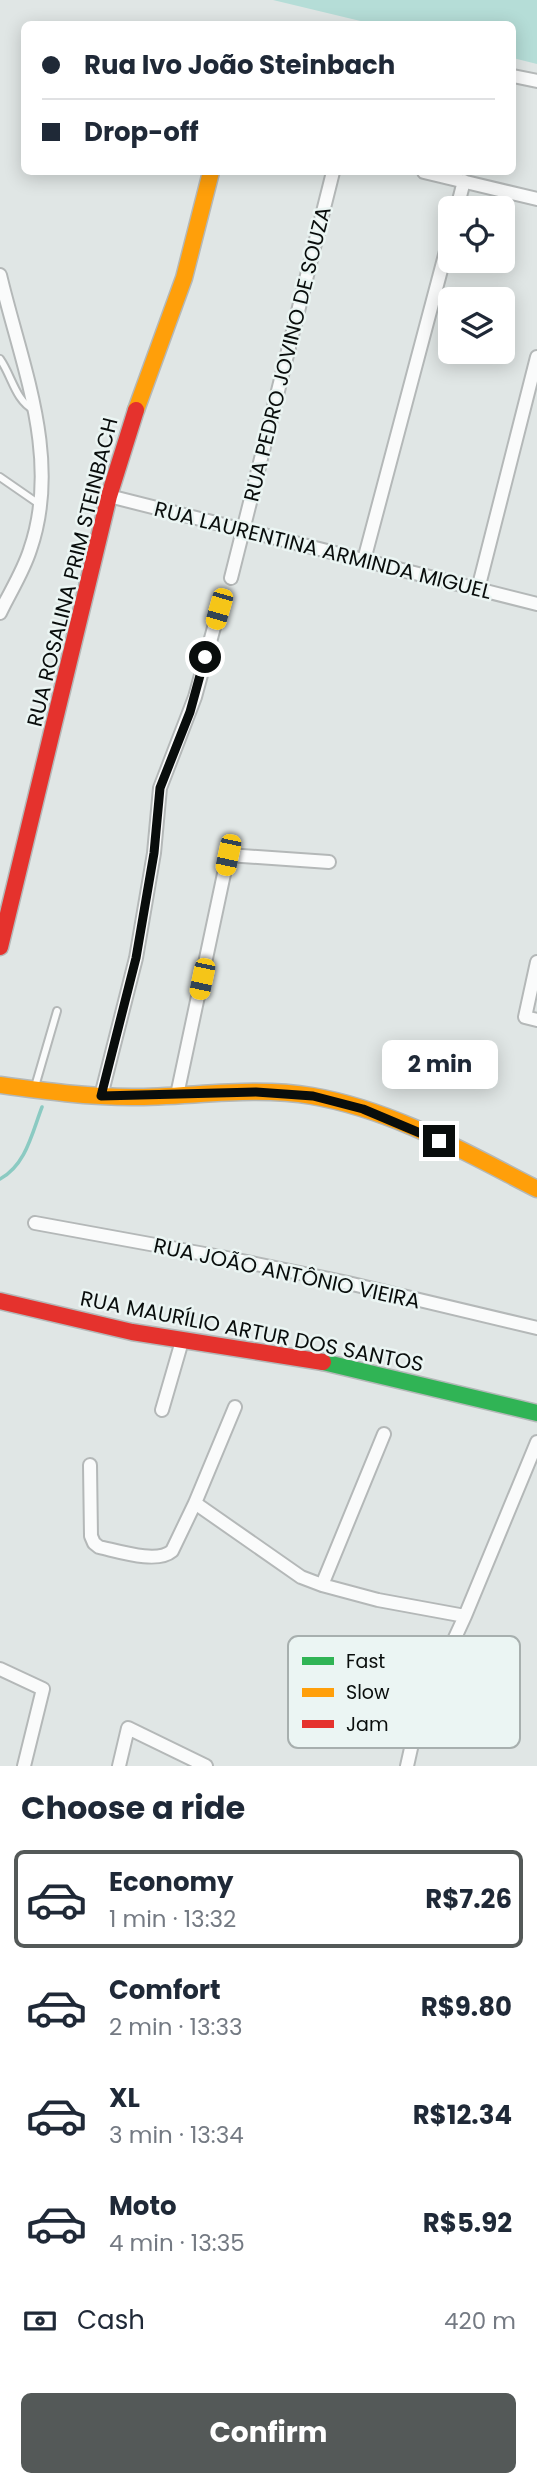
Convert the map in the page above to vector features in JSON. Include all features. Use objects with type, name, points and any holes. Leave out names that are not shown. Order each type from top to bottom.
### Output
[{"type":"street","points":[[516,77],[537,81]]},
{"type":"street","name":"RUA ROSALINA PRIM STEINBACH","points":[[0,947],[109,496],[134,414],[184,278],[210,175]]},
{"type":"street","name":"RUA PEDRO JOVINO DE SOUZA","points":[[231,578],[332,175]]},
{"type":"street","points":[[437,175],[537,199]]},
{"type":"street","points":[[460,196],[464,181]]},
{"type":"street","points":[[364,560],[440,273]]},
{"type":"street","points":[[0,275],[35,411],[42,456],[41,505],[30,549],[1,607]]},
{"type":"street","points":[[478,589],[537,357]]},
{"type":"street","name":"RUA LAURENTINA ARMINDA MIGUEL","points":[[109,496],[537,604]]},
{"type":"street","points":[[101,1096],[136,958],[154,853],[160,788],[192,704],[219,609]]},
{"type":"street","points":[[177,1095],[228,855],[329,862]]},
{"type":"street","points":[[531,1019],[537,962]]},
{"type":"street","points":[[0,1084],[101,1096],[284,1093],[343,1103],[422,1132],[537,1189]]},
{"type":"street","name":"RUA JOÃO ANTÔNIO VIEIRA","points":[[35,1223],[232,1259],[537,1328]]},
{"type":"street","name":"RUA MAURÍLIO ARTUR DOS SANTOS","points":[[0,1301],[181,1341],[323,1362],[537,1413]]},
{"type":"street","points":[[162,1410],[181,1341]]},
{"type":"street","points":[[90,1465],[91,1536],[94,1543],[99,1547],[156,1558],[166,1557],[172,1551],[195,1503],[234,1407]]},
{"type":"street","points":[[322,1585],[384,1434]]},
{"type":"street","points":[[457,1636],[537,1442]]},
{"type":"street","points":[[195,1503],[290,1570],[322,1585],[378,1600],[466,1616]]},
{"type":"street","points":[[0,1669],[43,1689],[24,1766]]},
{"type":"street","points":[[118,1766],[128,1728],[206,1766]]},
{"type":"street","points":[[407,1766],[411,1748]]},
{"type":"lane","points":[[0,359],[20,398],[35,411]]},
{"type":"lane","points":[[0,477],[41,505]]},
{"type":"lane","points":[[34,1090],[57,1011]]},
{"type":"shaded area","points":[[273,0],[537,0],[537,64],[516,59],[516,21],[360,21]]},
{"type":"waterway","points":[[0,1179],[9,1173],[22,1157],[42,1107]]},
{"type":"traffic: fast","points":[[323,1362],[537,1413]]},
{"type":"traffic: slow","points":[[136,410],[184,278],[210,175]]},
{"type":"traffic: slow","points":[[0,1085],[116,1097],[245,1092],[312,1096],[342,1102],[400,1122],[456,1147],[537,1189]]},
{"type":"traffic: jam","points":[[0,947],[109,496],[136,410]]},
{"type":"traffic: jam","points":[[0,1301],[132,1332],[323,1362]]},
{"type":"route","points":[[205,657],[190,712],[160,788],[154,853],[136,958],[101,1096],[256,1092],[313,1096],[363,1109],[439,1141]]}]
